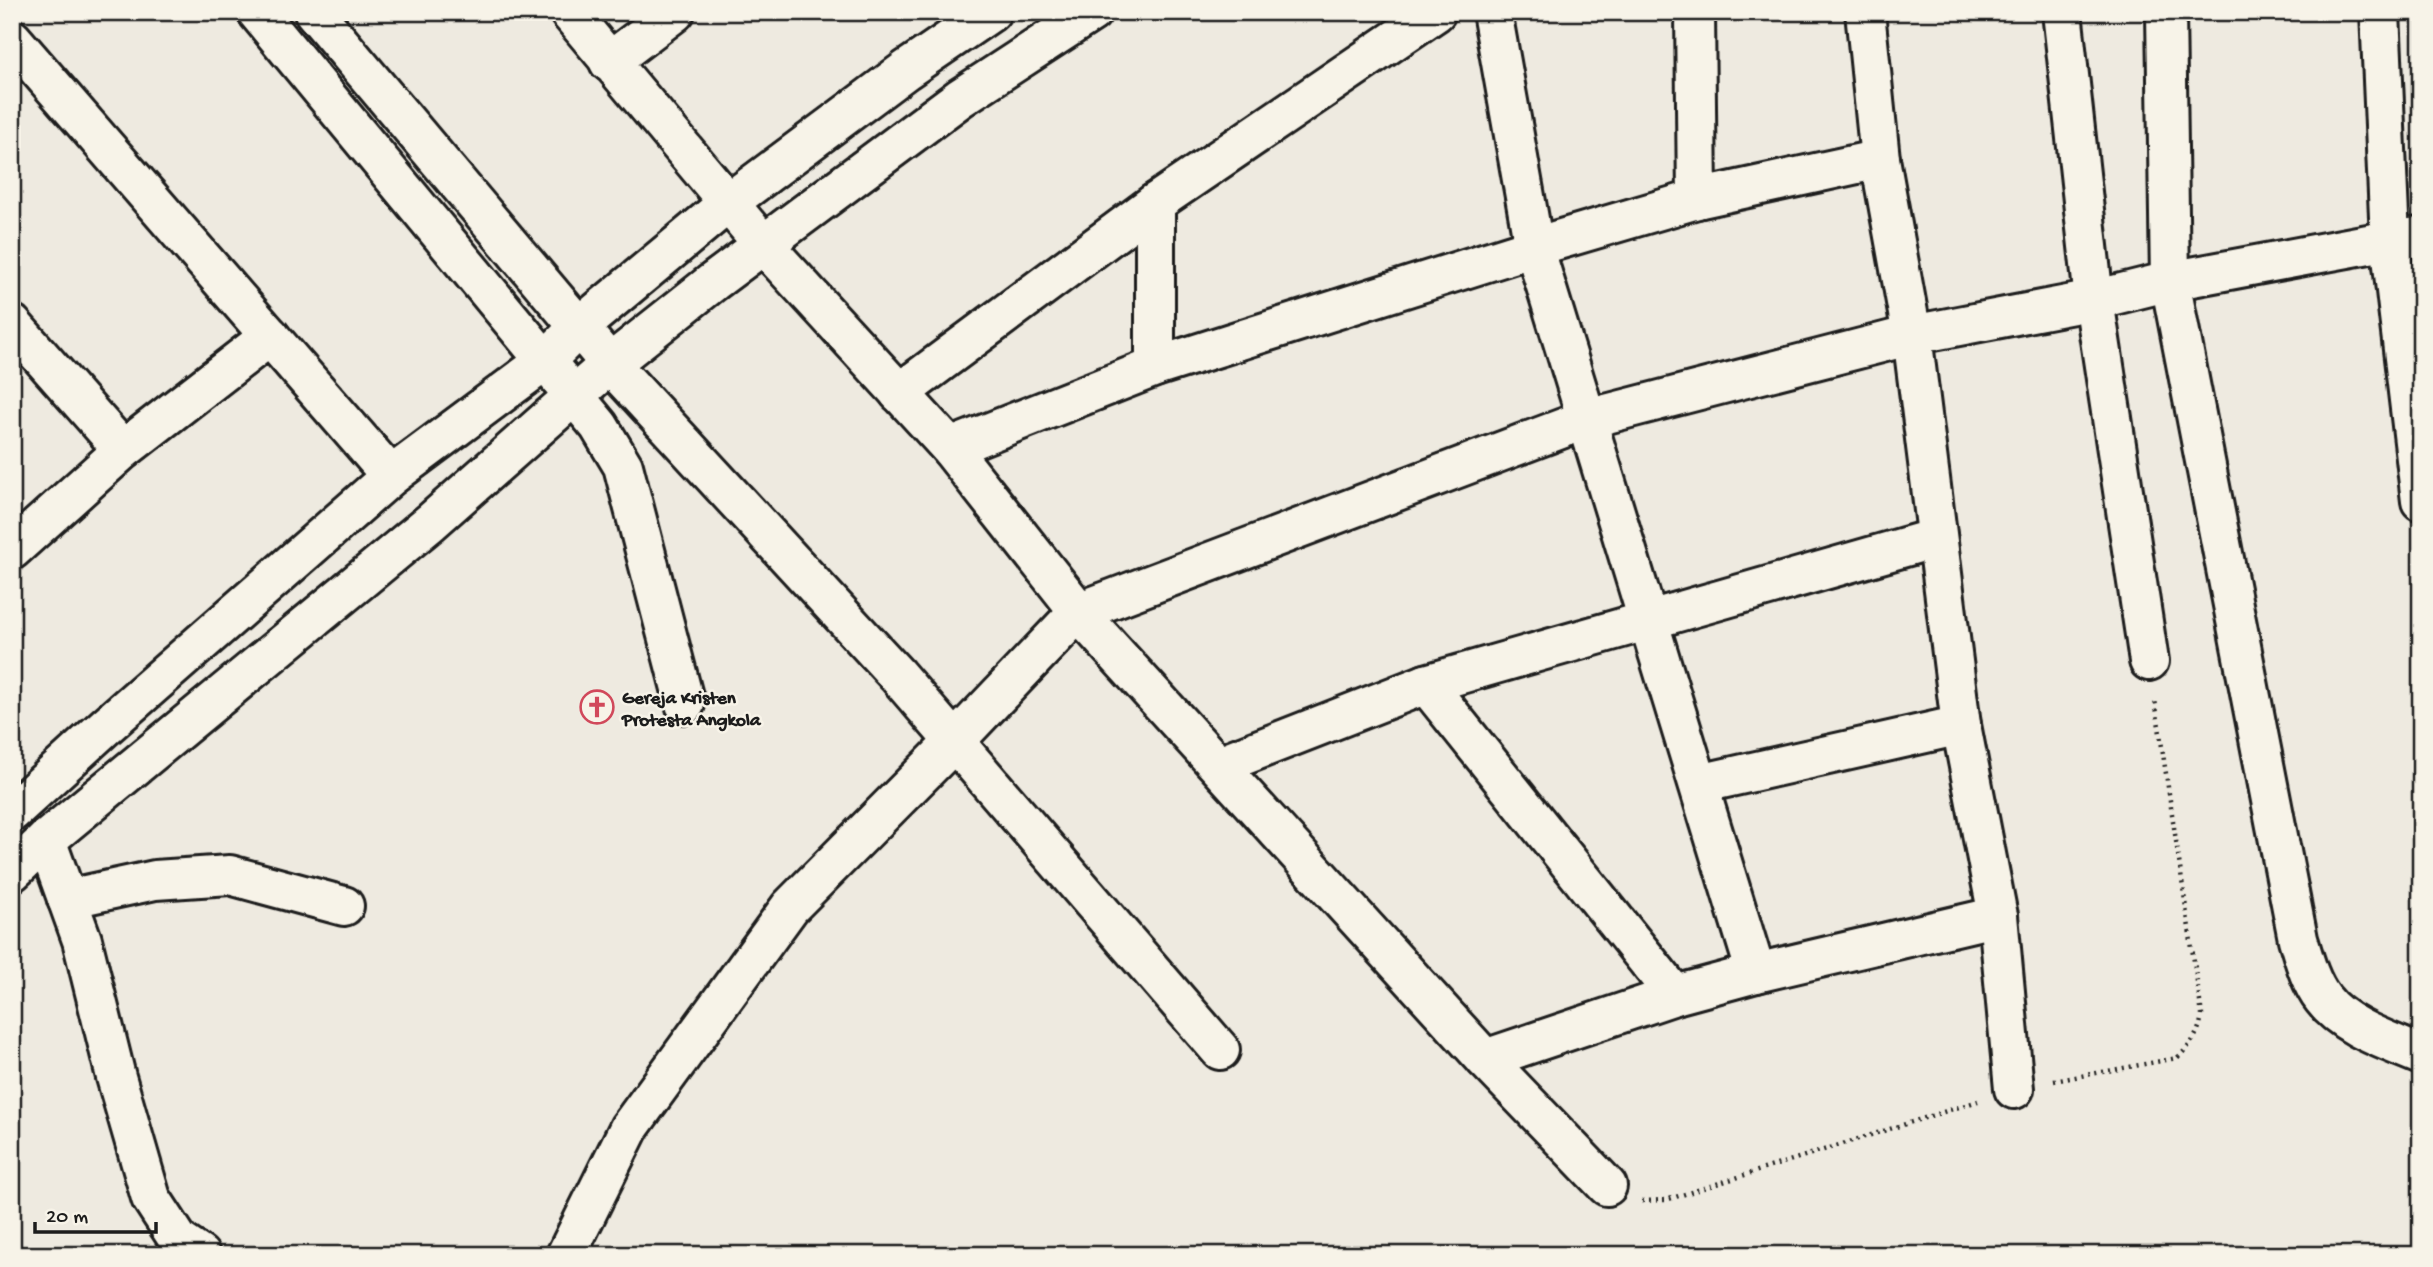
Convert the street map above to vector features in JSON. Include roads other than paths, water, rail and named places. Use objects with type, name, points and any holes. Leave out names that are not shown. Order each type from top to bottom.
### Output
[{"type":"street","points":[[257,12],[599,426],[623,466],[685,704]]},
{"type":"street","points":[[314,12],[610,364],[897,675],[1220,1051]]},
{"type":"street","points":[[569,12],[762,243],[950,448],[1078,612],[1485,1059],[1607,1186]]},
{"type":"street","points":[[609,62],[675,12]]},
{"type":"street","points":[[12,812],[391,476],[544,362],[579,327],[728,203],[990,12]]},
{"type":"street","points":[[12,872],[46,840],[431,522],[610,364],[762,243],[960,98],[1092,12]]},
{"type":"street","points":[[899,393],[1156,203],[1436,12]]},
{"type":"street","points":[[1492,12],[1534,247],[1756,973]]},
{"type":"street","points":[[1695,12],[1697,199]]},
{"type":"street","points":[[1865,12],[1880,159],[1912,335],[1961,725],[1998,916],[2014,1089]]},
{"type":"street","points":[[2062,12],[2094,300],[2149,661]]},
{"type":"street","points":[[2166,12],[2170,281],[2298,939],[2309,973],[2323,999],[2345,1018],[2377,1036],[2421,1055]]},
{"type":"street","points":[[2380,12],[2405,239],[2421,501]]},
{"type":"street","points":[[12,39],[391,476]]},
{"type":"street","points":[[950,448],[1155,367],[1534,247],[1697,199],[1880,159]]},
{"type":"street","points":[[1155,367],[1156,203]]},
{"type":"street","points":[[566,1255],[629,1128],[790,907],[1078,612],[1587,419],[1912,335],[2094,300],[2170,281],[2405,239]]},
{"type":"street","points":[[12,324],[123,450]]},
{"type":"street","points":[[12,550],[123,450],[270,336]]},
{"type":"street","points":[[1219,765],[1426,684],[1936,538]]},
{"type":"street","points":[[1426,684],[1675,995]]},
{"type":"street","points":[[1699,784],[1961,725]]},
{"type":"street","points":[[46,840],[82,940],[116,1077],[151,1198],[179,1241],[200,1255]]},
{"type":"street","points":[[67,899],[155,880],[230,875],[344,905]]},
{"type":"street","points":[[1485,1059],[1675,995],[1756,973],[1998,916]]},
{"type":"place","name":"Gereja Kristen Protesta Angkola","points":[[597,707]]}]
